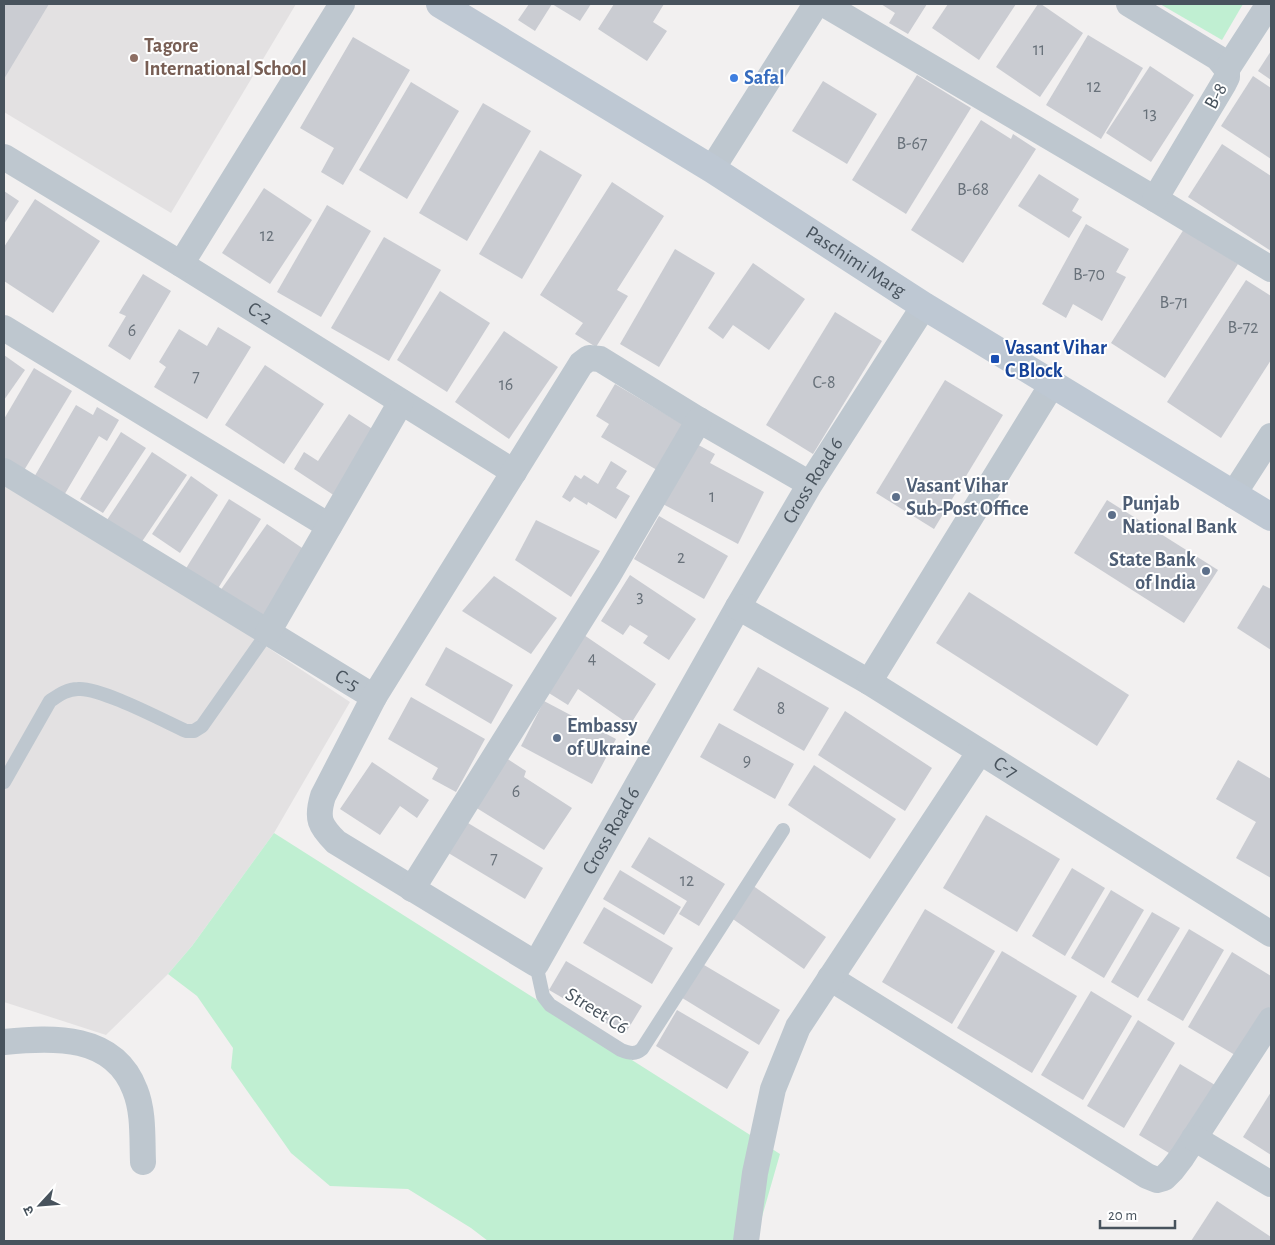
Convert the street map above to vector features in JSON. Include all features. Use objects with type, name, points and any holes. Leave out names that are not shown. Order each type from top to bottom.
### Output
[{"type":"main road","name":"Paschimi Marg","points":[[440,4],[712,169],[924,306],[1271,517]]},
{"type":"street","points":[[181,264],[342,4]]},
{"type":"street","points":[[712,169],[816,4]]},
{"type":"street","points":[[824,4],[1271,269]]},
{"type":"street","name":"B-8","points":[[1128,4],[1218,58],[1227,69],[1227,77],[1224,83],[1155,199]]},
{"type":"street","points":[[1227,69],[1269,4]]},
{"type":"street","name":"C-2","points":[[4,157],[181,264],[514,472]]},
{"type":"street","name":"Cross Road 6","points":[[536,964],[738,606],[810,484],[924,306]]},
{"type":"street","points":[[4,328],[329,526]]},
{"type":"street","name":"C-5","points":[[4,471],[374,697],[580,364],[588,358],[600,359],[699,420]]},
{"type":"street","points":[[869,682],[1053,384]]},
{"type":"street","points":[[268,632],[401,402]]},
{"type":"street","points":[[412,889],[609,574],[699,420],[810,484]]},
{"type":"street","points":[[1233,495],[1271,436]]},
{"type":"street","name":"C-7","points":[[738,606],[869,682],[1271,934]]},
{"type":"street","points":[[374,697],[323,796],[319,808],[319,822],[336,842],[536,964]]},
{"type":"street","points":[[746,1241],[755,1173],[773,1089],[798,1027],[980,753]]},
{"type":"street","points":[[830,978],[1157,1180],[1164,1178],[1182,1157],[1271,1020]]},
{"type":"street","points":[[4,1042],[41,1038],[81,1043],[100,1049],[122,1067],[135,1090],[140,1111],[143,1162]]},
{"type":"street","points":[[1194,1138],[1271,1184]]},
{"type":"lane","points":[[4,782],[50,701],[62,692],[78,688],[98,692],[186,731],[194,731],[202,726],[268,632]]},
{"type":"lane","name":"Street C6","points":[[536,964],[543,996],[550,1005],[621,1050],[637,1053],[642,1049],[783,830]]},
{"type":"shaded area","name":"Tagore International School","points":[[4,4],[296,4],[171,213],[4,112]]},
{"type":"shaded area","points":[[4,473],[350,702],[274,833],[192,946],[168,974],[106,1035],[4,1002]]},
{"type":"green space","points":[[1160,4],[1243,4],[1222,40]]},
{"type":"green space","points":[[274,833],[780,1154],[755,1241],[488,1241],[471,1228],[408,1189],[330,1186],[291,1153],[231,1068],[233,1048],[197,996],[168,974],[192,946]]},
{"type":"building","points":[[4,4],[49,4],[4,79]]},
{"type":"building","points":[[529,4],[552,4],[535,31],[518,20]]},
{"type":"building","points":[[552,4],[591,4],[580,21]]},
{"type":"building","points":[[614,4],[664,4],[653,22],[667,31],[647,61],[598,29]]},
{"type":"building","points":[[881,4],[927,4],[908,34],[889,23],[895,13]]},
{"type":"building","points":[[948,4],[1016,4],[979,60],[932,28]]},
{"type":"building","points":[[1038,4],[1041,4],[1083,33],[1040,97],[996,67]]},
{"type":"building","points":[[1088,35],[1143,68],[1101,139],[1046,105]]},
{"type":"building","points":[[353,37],[410,70],[343,185],[321,172],[334,148],[300,128]]},
{"type":"building","points":[[1271,51],[1271,80],[1258,71]]},
{"type":"building","points":[[1150,66],[1194,95],[1151,162],[1106,133]]},
{"type":"building","points":[[917,75],[971,108],[906,214],[852,180]]},
{"type":"building","points":[[1253,76],[1271,88],[1271,159],[1221,126]]},
{"type":"building","points":[[823,81],[877,114],[847,164],[792,131]]},
{"type":"building","points":[[411,82],[459,111],[407,199],[359,170]]},
{"type":"building","points":[[483,103],[531,131],[467,241],[419,213]]},
{"type":"building","points":[[981,120],[1011,139],[1013,134],[1036,149],[963,263],[911,230]]},
{"type":"building","points":[[1222,144],[1271,176],[1271,251],[1188,197]]},
{"type":"building","points":[[540,150],[582,175],[522,279],[479,254]]},
{"type":"building","points":[[1039,174],[1079,199],[1072,211],[1082,217],[1069,238],[1018,206]]},
{"type":"building","points":[[612,182],[664,216],[617,290],[628,296],[596,347],[575,334],[583,323],[540,295]]},
{"type":"building","points":[[264,188],[312,220],[270,284],[222,253]]},
{"type":"building","points":[[4,191],[19,201],[4,224]]},
{"type":"building","points":[[35,199],[100,241],[53,313],[4,281],[4,247]]},
{"type":"building","points":[[327,205],[371,231],[321,317],[277,292]]},
{"type":"building","points":[[1086,224],[1129,249],[1116,272],[1126,277],[1102,321],[1073,304],[1066,318],[1042,304]]},
{"type":"building","points":[[1184,229],[1238,264],[1165,378],[1111,343]]},
{"type":"building","points":[[384,237],[441,270],[389,361],[331,328]]},
{"type":"building","points":[[675,249],[715,273],[659,367],[620,344]]},
{"type":"building","points":[[753,263],[805,299],[769,350],[733,325],[723,339],[708,328]]},
{"type":"building","points":[[143,274],[171,291],[130,360],[108,346],[126,316],[119,313]]},
{"type":"building","points":[[1246,280],[1271,296],[1271,360],[1221,438],[1167,402]]},
{"type":"building","points":[[440,291],[490,323],[447,392],[397,360]]},
{"type":"building","points":[[835,312],[882,341],[813,454],[766,425]]},
{"type":"building","points":[[218,327],[251,347],[207,419],[154,387],[166,367],[159,362],[179,329],[207,346]]},
{"type":"building","points":[[504,331],[558,367],[509,439],[455,402]]},
{"type":"building","points":[[4,355],[25,370],[4,400]]},
{"type":"building","points":[[265,365],[324,404],[284,464],[225,425]]},
{"type":"building","points":[[34,368],[72,391],[23,472],[4,460],[4,419]]},
{"type":"building","points":[[945,380],[1003,415],[934,529],[876,493]]},
{"type":"building","points":[[615,384],[689,428],[662,473],[601,437],[609,424],[596,416]]},
{"type":"building","points":[[76,405],[93,415],[97,407],[119,420],[107,441],[99,436],[63,497],[33,479]]},
{"type":"building","points":[[349,414],[377,432],[335,496],[294,469],[304,452],[318,461]]},
{"type":"building","points":[[121,432],[146,448],[103,513],[80,499]]},
{"type":"building","points":[[691,441],[715,454],[710,463],[764,492],[738,544],[659,502]]},
{"type":"building","points":[[152,452],[187,475],[141,543],[107,520]]},
{"type":"building","points":[[611,461],[627,471],[616,488],[630,496],[616,519],[588,502],[587,505],[574,497],[570,502],[562,497],[575,475],[581,479],[584,475],[598,484]]},
{"type":"building","points":[[191,476],[218,495],[180,553],[152,534]]},
{"type":"building","points":[[229,499],[261,519],[217,590],[185,570]]},
{"type":"building","points":[[1107,500],[1218,570],[1184,623],[1074,553]]},
{"type":"building","points":[[659,516],[728,556],[704,599],[634,559]]},
{"type":"building","points":[[536,520],[600,551],[571,597],[515,560]]},
{"type":"building","points":[[267,524],[308,552],[261,620],[220,591]]},
{"type":"building","points":[[630,575],[696,619],[669,660],[643,643],[648,636],[630,625],[623,635],[601,621]]},
{"type":"building","points":[[494,576],[557,618],[531,654],[462,611]]},
{"type":"building","points":[[1263,585],[1271,589],[1271,650],[1237,628]]},
{"type":"building","points":[[969,592],[1129,695],[1097,746],[936,643]]},
{"type":"building","points":[[581,633],[656,684],[630,725],[578,689],[568,705],[544,690]]},
{"type":"building","points":[[446,647],[513,685],[491,724],[425,685]]},
{"type":"building","points":[[758,667],[829,708],[804,751],[733,710]]},
{"type":"building","points":[[411,697],[485,739],[456,792],[432,779],[438,768],[388,739]]},
{"type":"building","points":[[544,701],[616,739],[592,784],[521,746]]},
{"type":"building","points":[[845,711],[932,768],[905,811],[818,755]]},
{"type":"building","points":[[719,723],[794,764],[775,799],[700,757]]},
{"type":"building","points":[[506,758],[526,771],[524,777],[572,808],[544,850],[475,807]]},
{"type":"building","points":[[1238,760],[1271,779],[1271,878],[1236,858],[1256,822],[1216,799]]},
{"type":"building","points":[[372,762],[429,800],[417,818],[400,806],[380,835],[340,809]]},
{"type":"building","points":[[814,765],[896,819],[870,859],[788,805]]},
{"type":"building","points":[[986,815],[1060,859],[1017,932],[943,888]]},
{"type":"building","points":[[463,820],[543,868],[525,899],[445,851]]},
{"type":"building","points":[[649,837],[725,884],[699,926],[679,914],[687,901],[631,867]]},
{"type":"building","points":[[1072,868],[1105,888],[1065,956],[1032,936]]},
{"type":"building","points":[[620,870],[681,907],[664,935],[603,899]]},
{"type":"building","points":[[752,885],[826,937],[804,969],[730,917]]},
{"type":"building","points":[[1111,890],[1144,910],[1104,978],[1071,958]]},
{"type":"building","points":[[604,907],[673,948],[652,984],[583,943]]},
{"type":"building","points":[[925,909],[995,951],[952,1024],[882,982]]},
{"type":"building","points":[[1152,912],[1180,928],[1138,998],[1111,982]]},
{"type":"building","points":[[1189,929],[1224,950],[1183,1021],[1147,1000]]},
{"type":"building","points":[[1002,951],[1077,996],[1032,1073],[957,1028]]},
{"type":"building","points":[[1232,952],[1271,976],[1271,1005],[1240,1058],[1188,1027]]},
{"type":"building","points":[[566,961],[642,1006],[625,1034],[549,990]]},
{"type":"building","points":[[699,962],[780,1010],[759,1045],[679,996]]},
{"type":"building","points":[[1091,991],[1132,1016],[1083,1100],[1041,1075]]},
{"type":"building","points":[[677,1010],[749,1052],[727,1089],[656,1046]]},
{"type":"building","points":[[1138,1020],[1175,1043],[1124,1128],[1087,1106]]},
{"type":"building","points":[[1180,1064],[1215,1085],[1174,1156],[1139,1135]]},
{"type":"building","points":[[1271,1092],[1271,1155],[1243,1137]]},
{"type":"building","points":[[1217,1201],[1271,1237],[1271,1241],[1191,1241]]},
{"type":"place","name":"Tagore International School","points":[[134,58]]},
{"type":"place","name":"Safal","points":[[734,78]]},
{"type":"place","name":"Vasant Vihar C Block","points":[[995,359]]},
{"type":"place","name":"Vasant Vihar Sub-Post Office","points":[[896,497]]},
{"type":"place","name":"Punjab National Bank","points":[[1112,515]]},
{"type":"place","name":"State Bank of India","points":[[1206,571]]},
{"type":"place","name":"Embassy of Ukraine","points":[[557,738]]}]
